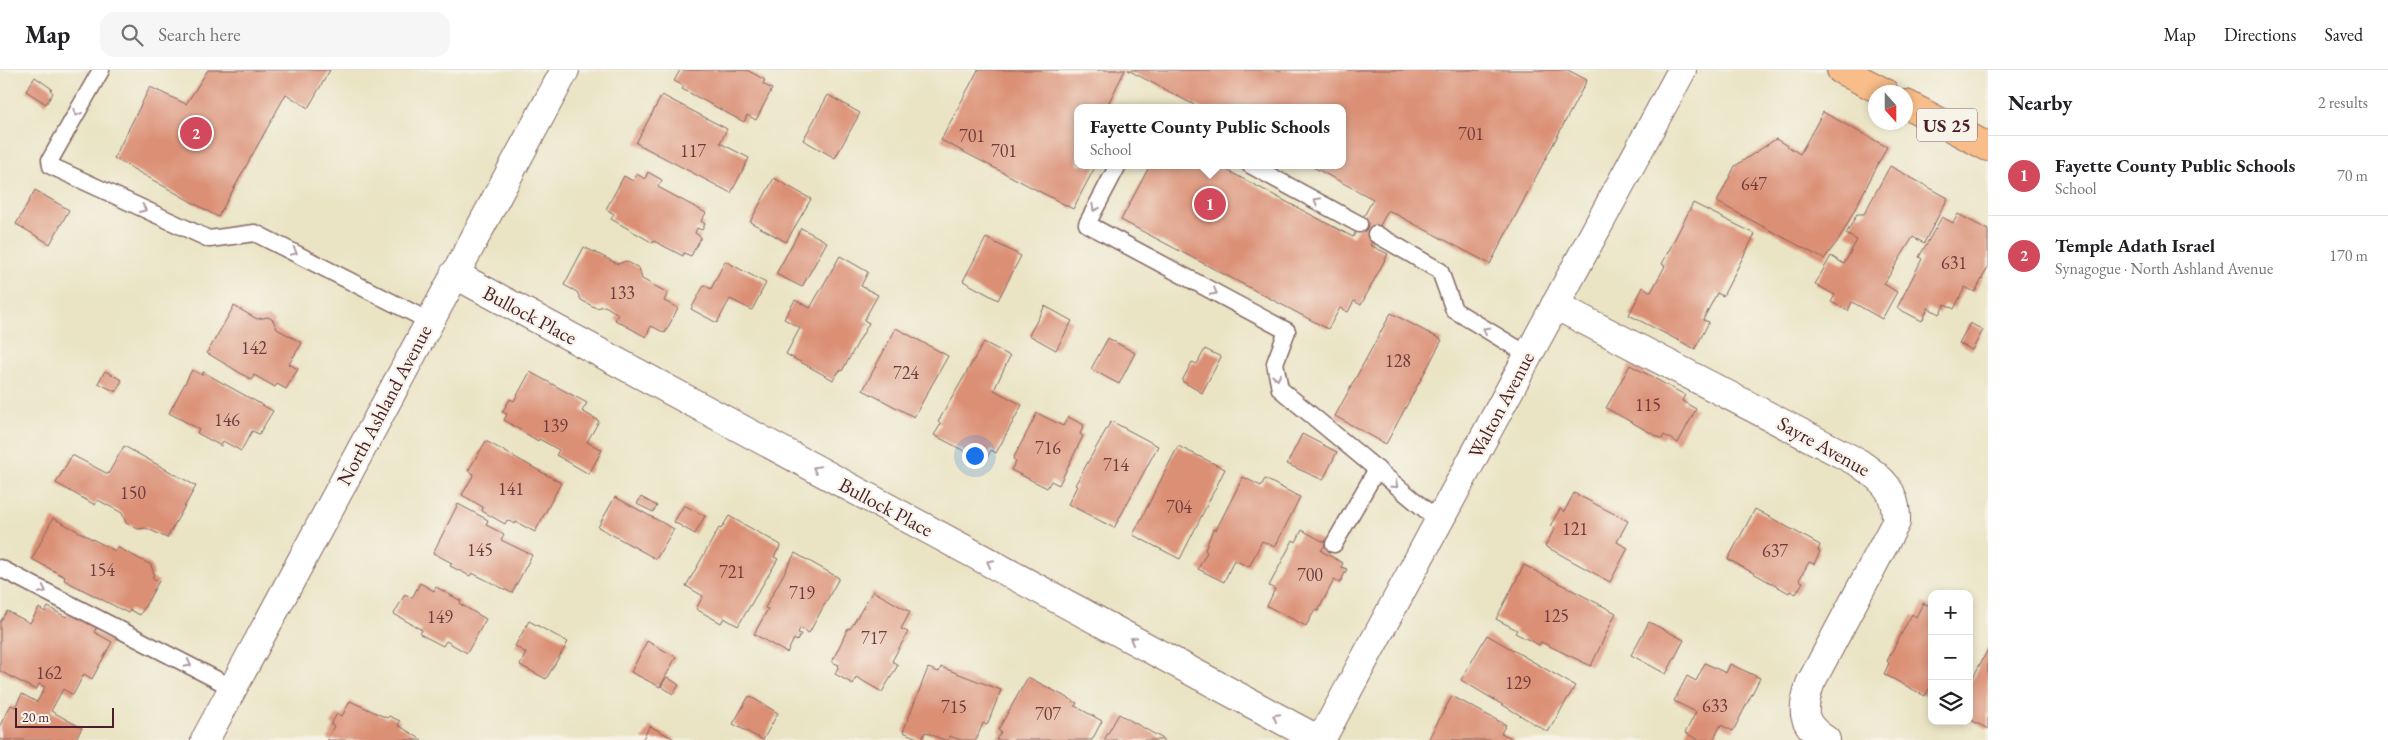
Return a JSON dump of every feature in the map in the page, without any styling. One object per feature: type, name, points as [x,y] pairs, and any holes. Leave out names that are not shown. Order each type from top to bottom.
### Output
[{"type":"main road","points":[[1841,70],[1870,85]]},
{"type":"main road","name":"US 25","points":[[1913,107],[1987,144]]},
{"type":"street","name":"North Ashland Avenue","points":[[209,739],[233,688],[565,70]]},
{"type":"street","name":"Walton Avenue","points":[[1320,740],[1682,70]]},
{"type":"street","name":"Bullock Place","points":[[454,274],[1320,740]]},
{"type":"street","name":"Sayre Avenue","points":[[1555,305],[1859,463],[1878,476],[1891,491],[1896,506],[1896,522],[1810,684],[1804,707],[1806,722],[1814,732],[1826,740]]},
{"type":"lane","points":[[101,70],[50,160],[51,166],[209,239],[255,233],[429,321]]},
{"type":"lane","points":[[1116,169],[1087,224],[1287,330],[1274,363],[1280,388],[1439,521]]},
{"type":"lane","points":[[1257,169],[1360,224]]},
{"type":"lane","points":[[1376,234],[1440,271],[1454,310],[1528,355]]},
{"type":"lane","points":[[1334,544],[1377,469]]},
{"type":"lane","points":[[0,568],[233,688]]},
{"type":"building","points":[[208,70],[330,70],[308,108],[286,94],[218,217],[114,158],[150,87],[186,104]]},
{"type":"building","points":[[680,70],[747,70],[765,80],[763,84],[772,89],[756,120],[747,115],[744,122],[682,89],[684,86],[674,81]]},
{"type":"building","points":[[978,70],[1125,70],[1108,104],[1074,104],[1074,169],[1094,169],[1073,209],[941,140]]},
{"type":"building","points":[[1128,70],[1568,70],[1587,80],[1490,264],[1388,210],[1370,245],[1388,254],[1361,305],[1354,301],[1348,312],[1340,308],[1328,329],[1121,220],[1148,169],[1225,169],[1353,237],[1373,199],[1317,169],[1346,169],[1346,104],[1192,104]]},
{"type":"building","points":[[35,77],[52,89],[50,90],[53,93],[46,104],[26,91]]},
{"type":"building","points":[[662,95],[727,129],[720,143],[749,158],[731,193],[636,143]]},
{"type":"building","points":[[828,95],[860,113],[835,158],[803,140]]},
{"type":"building","points":[[1823,112],[1887,147],[1840,238],[1824,259],[1717,202],[1735,166],[1776,139],[1800,154]]},
{"type":"building","points":[[1890,166],[1948,198],[1924,243],[1913,237],[1884,284],[1897,292],[1882,319],[1852,302],[1848,311],[1831,302],[1835,295],[1815,284],[1831,256],[1844,264],[1857,240],[1846,234],[1857,214],[1864,214]]},
{"type":"building","points":[[648,172],[662,180],[658,187],[706,213],[701,221],[705,224],[702,230],[697,228],[695,233],[701,237],[691,256],[684,253],[683,256],[654,241],[653,243],[611,219],[614,214],[606,209],[624,176],[633,181],[637,174],[645,179]]},
{"type":"building","points":[[774,178],[811,199],[786,242],[750,222]]},
{"type":"building","points":[[35,190],[69,210],[50,244],[16,224]]},
{"type":"building","points":[[1693,203],[1755,234],[1723,296],[1717,293],[1703,320],[1709,322],[1695,349],[1629,315],[1643,287],[1651,292],[1665,266],[1662,264]]},
{"type":"building","points":[[1958,214],[1988,230],[1988,267],[1975,292],[1965,287],[1954,309],[1945,304],[1939,314],[1928,308],[1922,321],[1897,308],[1922,259],[1919,257],[1942,217],[1953,223]]},
{"type":"building","points":[[801,228],[827,242],[802,287],[776,274]]},
{"type":"building","points":[[986,238],[1021,256],[998,300],[963,281]]},
{"type":"building","points":[[584,247],[618,264],[626,261],[639,268],[642,279],[668,293],[664,301],[678,308],[665,333],[651,326],[646,337],[615,320],[618,314],[605,306],[596,308],[581,300],[577,292],[564,285]]},
{"type":"building","points":[[840,256],[868,272],[861,286],[878,295],[864,320],[869,323],[842,371],[840,370],[833,380],[786,354],[800,328],[784,319],[795,300],[810,308]]},
{"type":"building","points":[[725,261],[766,283],[752,310],[730,299],[717,323],[691,309],[704,285],[711,289]]},
{"type":"building","points":[[234,306],[257,319],[268,317],[273,320],[277,329],[302,343],[289,364],[298,369],[286,389],[277,384],[275,387],[254,375],[252,380],[207,353]]},
{"type":"building","points":[[1045,306],[1072,321],[1056,350],[1029,335]]},
{"type":"building","points":[[1391,313],[1442,340],[1386,444],[1335,416]]},
{"type":"building","points":[[1970,323],[1983,330],[1972,350],[1959,343]]},
{"type":"building","points":[[896,328],[948,356],[914,417],[863,390]]},
{"type":"building","points":[[1108,338],[1135,353],[1119,384],[1091,369]]},
{"type":"building","points":[[984,342],[1010,356],[994,390],[1022,405],[996,453],[991,450],[985,462],[934,435],[941,424],[938,422]]},
{"type":"building","points":[[1205,349],[1221,357],[1202,393],[1182,381],[1192,362],[1197,364]]},
{"type":"building","points":[[1630,365],[1685,395],[1682,401],[1696,409],[1678,443],[1664,435],[1662,439],[1606,408]]},
{"type":"building","points":[[192,370],[202,375],[203,372],[273,411],[259,434],[252,431],[241,451],[223,441],[221,446],[197,433],[199,429],[169,413]]},
{"type":"building","points":[[105,371],[122,380],[116,392],[98,383]]},
{"type":"building","points":[[530,372],[587,403],[582,411],[599,421],[587,442],[602,450],[589,474],[556,455],[559,450],[539,439],[538,441],[504,420],[507,414],[502,412],[510,399],[514,401]]},
{"type":"building","points":[[1037,413],[1063,426],[1068,417],[1084,425],[1080,434],[1083,436],[1059,485],[1051,481],[1047,488],[1011,470],[1016,461],[1013,459]]},
{"type":"building","points":[[1111,421],[1158,446],[1114,528],[1068,504],[1077,486],[1075,485]]},
{"type":"building","points":[[1302,434],[1337,452],[1323,480],[1287,464]]},
{"type":"building","points":[[486,441],[561,483],[535,532],[516,522],[515,524],[507,520],[505,524],[482,511],[483,507],[462,495],[474,474],[468,471]]},
{"type":"building","points":[[124,446],[196,486],[167,538],[146,528],[138,529],[126,523],[122,513],[98,500],[95,505],[56,483],[72,455],[108,474]]},
{"type":"building","points":[[1178,446],[1225,469],[1180,559],[1133,535]]},
{"type":"building","points":[[1243,477],[1261,486],[1265,479],[1300,497],[1275,547],[1262,541],[1249,567],[1234,560],[1224,582],[1198,569],[1207,552],[1205,550],[1213,529],[1216,530]]},
{"type":"building","points":[[1574,493],[1628,521],[1617,542],[1628,548],[1610,582],[1545,546],[1555,528],[1550,526],[1560,509],[1564,512]]},
{"type":"building","points":[[615,497],[674,529],[656,559],[598,527]]},
{"type":"building","points":[[641,497],[657,506],[653,512],[637,504]]},
{"type":"building","points":[[458,504],[488,520],[486,525],[504,534],[501,540],[532,555],[512,593],[472,573],[470,576],[450,566],[452,563],[433,553]]},
{"type":"building","points":[[684,505],[705,516],[695,534],[674,522]]},
{"type":"building","points":[[1755,509],[1820,545],[1818,551],[1820,552],[1814,564],[1809,562],[1799,580],[1803,582],[1796,594],[1790,591],[1789,593],[1728,559]]},
{"type":"building","points":[[729,516],[781,545],[774,557],[778,559],[738,626],[724,618],[721,623],[696,609],[703,596],[686,586],[719,528],[721,529]]},
{"type":"building","points":[[53,518],[115,551],[117,547],[151,565],[154,574],[152,578],[159,581],[140,615],[130,610],[128,613],[64,580],[65,577],[32,559]]},
{"type":"building","points":[[1302,530],[1326,543],[1321,551],[1343,563],[1341,567],[1347,569],[1340,583],[1334,580],[1318,611],[1315,610],[1306,626],[1267,606],[1275,589],[1269,586],[1293,540],[1296,542]]},
{"type":"building","points":[[795,553],[839,578],[809,633],[800,628],[798,633],[801,634],[797,641],[794,639],[787,653],[754,634],[768,609],[765,608]]},
{"type":"building","points":[[1524,565],[1616,613],[1591,666],[1541,642],[1539,645],[1515,633],[1517,630],[1496,619]]},
{"type":"building","points":[[420,583],[434,591],[436,587],[461,601],[460,604],[486,619],[467,653],[446,641],[443,646],[420,634],[422,630],[394,614],[405,594],[412,598]]},
{"type":"building","points":[[873,591],[910,612],[901,629],[908,632],[892,661],[898,665],[882,692],[856,677],[853,684],[835,674],[839,665],[832,662],[848,628],[850,629]]},
{"type":"building","points":[[1923,603],[1928,605],[1928,691],[1925,696],[1884,674],[1889,663],[1887,661],[1912,614],[1916,617]]},
{"type":"building","points":[[48,607],[66,617],[69,612],[97,627],[94,632],[112,642],[92,679],[84,674],[73,695],[63,689],[51,711],[82,728],[75,740],[0,740],[0,725],[11,705],[15,707],[22,694],[37,702],[45,687],[39,684],[36,690],[0,671],[0,622],[7,611],[30,623],[39,608],[45,612]]},
{"type":"building","points":[[529,621],[568,642],[546,679],[520,665],[526,653],[515,646]]},
{"type":"building","points":[[1649,622],[1684,640],[1666,674],[1631,655]]},
{"type":"building","points":[[1487,635],[1575,686],[1548,732],[1461,680]]},
{"type":"building","points":[[647,641],[676,657],[660,687],[631,672]]},
{"type":"building","points":[[1988,649],[1988,729],[1973,721],[1973,677]]},
{"type":"building","points":[[1705,663],[1726,673],[1730,664],[1760,678],[1733,731],[1721,725],[1713,740],[1699,740],[1685,733],[1696,712],[1674,701],[1687,676],[1696,681]]},
{"type":"building","points":[[941,667],[1001,690],[987,725],[983,723],[976,740],[961,740],[949,736],[948,740],[944,740],[925,732],[922,740],[903,732],[928,668],[939,672]]},
{"type":"building","points":[[667,677],[679,685],[673,694],[661,686]]},
{"type":"building","points":[[1028,677],[1077,703],[1075,706],[1102,721],[1092,740],[996,740],[1001,732],[998,730]]},
{"type":"building","points":[[749,696],[778,713],[763,740],[733,724]]},
{"type":"building","points":[[1452,696],[1506,725],[1501,733],[1515,740],[1428,740]]},
{"type":"building","points":[[350,701],[387,718],[389,716],[400,721],[398,725],[422,740],[327,740],[334,726],[331,724],[337,714],[342,716]]},
{"type":"building","points":[[1119,714],[1165,740],[1104,740]]},
{"type":"building","points":[[650,726],[676,740],[642,740]]},
{"type":"place","name":"Temple Adath Israel","points":[[196,133]]},
{"type":"place","name":"Fayette County Public Schools","points":[[1210,204]]}]
